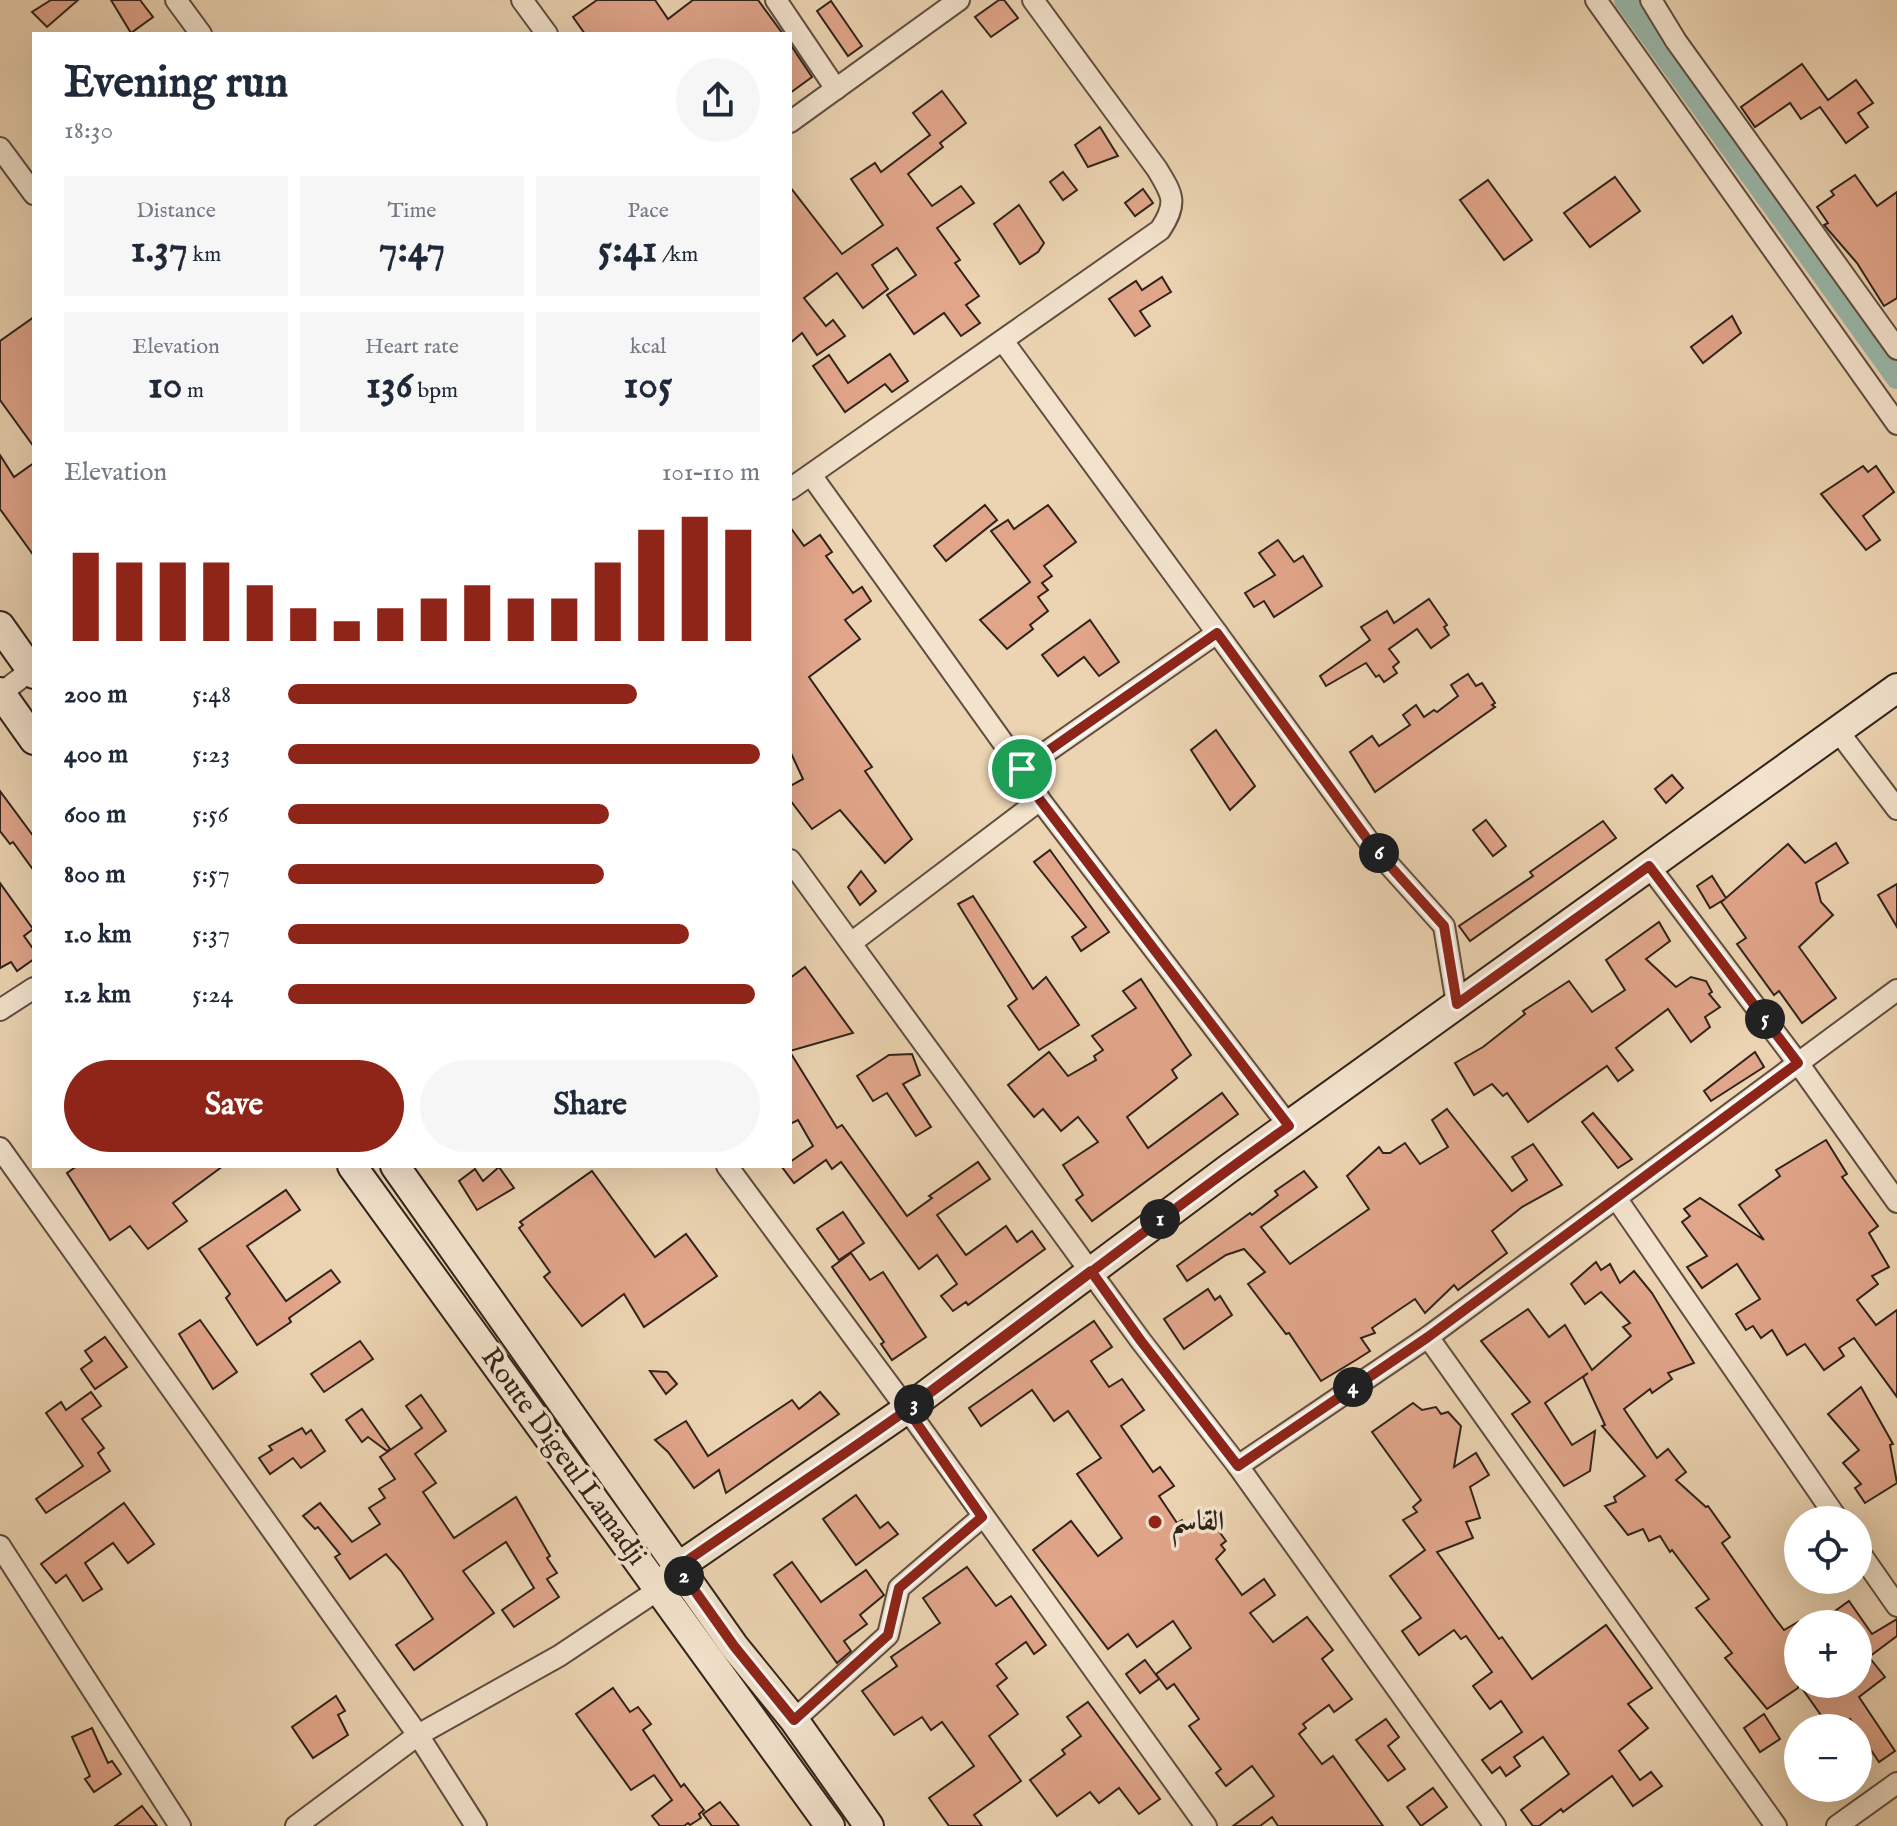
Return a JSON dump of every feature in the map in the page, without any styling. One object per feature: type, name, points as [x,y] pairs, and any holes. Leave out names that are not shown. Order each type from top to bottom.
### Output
[{"type":"main road","points":[[0,626],[32,670]]},
{"type":"main road","points":[[658,1590],[678,1567],[907,1409],[1289,1126],[1897,688]]},
{"type":"main road","points":[[0,692],[32,737]]},
{"type":"main road","name":"Route Digeul Lamadji","points":[[353,1168],[830,1826]]},
{"type":"main road","name":"Route Digeul Lamadji","points":[[396,1168],[734,1646],[794,1720],[869,1826]]},
{"type":"street","points":[[176,0],[200,32]]},
{"type":"street","points":[[522,0],[546,32]]},
{"type":"street","points":[[776,0],[836,89]]},
{"type":"street","points":[[792,121],[959,0]]},
{"type":"street","points":[[792,488],[1160,230],[1171,213],[1172,194],[1157,169],[1033,0]]},
{"type":"street","points":[[1596,0],[1897,424]]},
{"type":"street","points":[[1652,0],[1676,41],[1897,349]]},
{"type":"street","points":[[0,148],[32,191]]},
{"type":"street","points":[[1003,341],[1373,847],[1444,926],[1457,1004]]},
{"type":"street","points":[[811,475],[1022,769],[1040,800],[1289,1126]]},
{"type":"street","points":[[1022,769],[1217,633]]},
{"type":"street","points":[[0,692],[32,672]]},
{"type":"street","points":[[1838,731],[1897,809]]},
{"type":"street","points":[[851,943],[1040,800]]},
{"type":"street","points":[[792,863],[1141,1341],[1238,1466],[1495,1826]]},
{"type":"street","points":[[1649,866],[1798,1063],[1897,1202]]},
{"type":"street","points":[[0,1010],[32,989]]},
{"type":"street","points":[[1238,1466],[1428,1337],[1897,990]]},
{"type":"street","points":[[0,1148],[418,1735],[476,1826]]},
{"type":"street","points":[[728,1168],[907,1409],[1206,1826]]},
{"type":"street","points":[[1616,1198],[1828,1506]]},
{"type":"street","points":[[1428,1337],[1776,1826]]},
{"type":"street","points":[[794,1720],[888,1635],[899,1588],[982,1517]]},
{"type":"street","points":[[0,1546],[180,1826]]},
{"type":"street","points":[[1872,1570],[1897,1606]]},
{"type":"street","points":[[296,1826],[418,1735],[559,1656],[658,1590]]},
{"type":"street","points":[[1837,1826],[1897,1783]]},
{"type":"building","points":[[51,0],[78,0],[47,27],[32,12]]},
{"type":"building","points":[[111,0],[140,0],[153,17],[130,32]]},
{"type":"building","points":[[597,0],[655,0],[668,19],[693,0],[758,0],[782,32],[584,32],[573,17]]},
{"type":"building","points":[[999,0],[1004,0],[1018,18],[991,37],[975,17]]},
{"type":"building","points":[[831,1],[862,46],[848,56],[817,11]]},
{"type":"building","points":[[792,47],[812,77],[792,92]]},
{"type":"building","points":[[1802,64],[1828,100],[1856,80],[1873,103],[1858,113],[1868,127],[1846,143],[1820,107],[1801,119],[1790,103],[1755,127],[1741,107]]},
{"type":"building","points":[[942,91],[966,123],[940,143],[943,147],[908,174],[932,206],[961,186],[974,203],[937,228],[960,260],[955,263],[979,296],[966,305],[980,323],[961,336],[944,313],[914,334],[887,295],[916,275],[897,248],[872,265],[888,289],[863,308],[837,273],[804,298],[826,326],[833,320],[845,336],[817,355],[802,333],[792,341],[792,190],[842,254],[883,225],[851,179],[875,163],[881,172],[930,135],[913,113]]},
{"type":"building","points":[[1100,127],[1118,156],[1088,167],[1075,145]]},
{"type":"building","points":[[1063,172],[1077,190],[1063,200],[1050,182]]},
{"type":"building","points":[[1855,175],[1877,206],[1897,192],[1897,298],[1884,306],[1857,263],[1824,225],[1828,223],[1817,207],[1834,195],[1831,191]]},
{"type":"building","points":[[1615,177],[1640,211],[1590,247],[1564,213]]},
{"type":"building","points":[[1488,180],[1532,240],[1504,260],[1460,200]]},
{"type":"building","points":[[1143,189],[1153,203],[1135,216],[1125,203]]},
{"type":"building","points":[[1019,205],[1044,243],[1038,252],[1020,264],[994,224]]},
{"type":"building","points":[[1162,277],[1171,292],[1140,311],[1150,326],[1135,336],[1109,299],[1136,281],[1142,290]]},
{"type":"building","points":[[1732,316],[1741,333],[1703,363],[1691,347]]},
{"type":"building","points":[[32,318],[32,444],[0,400],[0,341]]},
{"type":"building","points":[[890,354],[908,381],[892,392],[885,384],[845,412],[813,366],[829,355],[848,383]]},
{"type":"building","points":[[0,455],[14,477],[32,464],[32,553],[0,509]]},
{"type":"building","points":[[1863,466],[1868,472],[1876,466],[1894,492],[1863,516],[1880,540],[1866,550],[1821,494]]},
{"type":"building","points":[[985,505],[997,520],[946,561],[934,546]]},
{"type":"building","points":[[1048,505],[1076,542],[1044,566],[1052,576],[1042,583],[1048,590],[1038,597],[1048,611],[1030,625],[1033,629],[1007,649],[980,620],[1030,582],[991,531],[1008,520],[1014,529]]},
{"type":"building","points":[[792,530],[804,546],[820,535],[832,552],[826,556],[853,593],[862,587],[871,601],[845,620],[860,639],[809,677],[872,767],[865,771],[912,839],[885,863],[840,810],[812,829],[792,803],[792,785],[803,779],[792,755]]},
{"type":"building","points":[[1278,540],[1294,562],[1303,556],[1322,586],[1274,617],[1264,601],[1254,607],[1245,593],[1275,575],[1259,553]]},
{"type":"building","points":[[1429,599],[1447,625],[1444,627],[1449,635],[1431,648],[1417,629],[1389,649],[1399,662],[1393,667],[1397,673],[1384,682],[1366,663],[1326,686],[1320,676],[1370,640],[1361,627],[1387,611],[1394,623]]},
{"type":"building","points":[[1090,620],[1119,662],[1099,676],[1084,657],[1058,676],[1042,655]]},
{"type":"building","points":[[1468,674],[1476,686],[1482,683],[1495,707],[1375,792],[1350,752],[1372,736],[1379,746],[1410,725],[1403,715],[1416,705],[1424,717],[1434,710],[1437,712],[1458,696],[1451,685]]},
{"type":"building","points":[[1216,730],[1255,786],[1230,810],[1191,750]]},
{"type":"building","points":[[1672,775],[1683,788],[1666,803],[1655,789]]},
{"type":"building","points":[[0,791],[32,834],[32,868],[13,842],[10,844],[0,831]]},
{"type":"building","points":[[1486,820],[1506,846],[1493,856],[1473,830]]},
{"type":"building","points":[[1603,821],[1616,838],[1470,941],[1459,926],[1533,876],[1530,872]]},
{"type":"building","points":[[1836,843],[1848,863],[1816,883],[1821,902],[1833,915],[1799,947],[1836,998],[1802,1023],[1779,991],[1774,995],[1737,944],[1746,938],[1721,902],[1725,899],[1710,908],[1697,886],[1712,876],[1726,898],[1788,844],[1805,863]]},
{"type":"building","points":[[1050,850],[1109,932],[1081,951],[1072,937],[1086,927],[1034,862]]},
{"type":"building","points":[[861,871],[876,891],[860,905],[848,887]]},
{"type":"building","points":[[0,883],[32,928],[24,936],[32,947],[32,960],[17,971],[11,962],[0,968]]},
{"type":"building","points":[[1897,884],[1897,927],[1878,895]]},
{"type":"building","points":[[973,896],[1033,989],[1046,977],[1079,1025],[1039,1050],[1008,1006],[1017,999],[958,904]]},
{"type":"building","points":[[1659,922],[1670,941],[1646,959],[1676,987],[1691,977],[1706,981],[1712,992],[1709,994],[1720,1007],[1705,1017],[1710,1027],[1691,1042],[1668,1009],[1616,1048],[1633,1070],[1618,1081],[1607,1066],[1528,1122],[1507,1093],[1503,1096],[1492,1084],[1474,1095],[1455,1063],[1483,1047],[1525,1014],[1523,1011],[1569,981],[1592,1012],[1625,990],[1606,960]]},
{"type":"building","points":[[805,967],[853,1033],[792,1050],[792,977]]},
{"type":"building","points":[[1141,979],[1191,1055],[1172,1070],[1177,1078],[1127,1117],[1148,1148],[1222,1093],[1238,1114],[1092,1221],[1076,1200],[1083,1195],[1063,1165],[1098,1142],[1078,1117],[1061,1131],[1043,1109],[1034,1117],[1008,1085],[1049,1052],[1068,1076],[1096,1060],[1094,1056],[1103,1050],[1092,1036],[1136,1008],[1123,991]]},
{"type":"building","points":[[1755,1052],[1764,1067],[1711,1101],[1704,1091]]},
{"type":"building","points":[[912,1054],[920,1075],[903,1084],[931,1127],[916,1136],[887,1093],[873,1101],[857,1076],[889,1055]]},
{"type":"building","points":[[792,1055],[837,1128],[842,1125],[907,1216],[932,1198],[929,1196],[978,1162],[990,1179],[937,1215],[966,1255],[1006,1226],[1017,1242],[1032,1231],[1045,1249],[968,1305],[966,1302],[953,1311],[941,1296],[957,1284],[937,1255],[919,1269],[841,1162],[832,1169],[826,1160],[794,1183],[783,1168],[792,1168],[792,1161],[813,1146],[798,1120],[792,1123]]},
{"type":"building","points":[[1447,1109],[1512,1191],[1527,1180],[1512,1157],[1533,1144],[1562,1185],[1522,1207],[1492,1231],[1507,1253],[1458,1290],[1454,1285],[1425,1313],[1415,1299],[1372,1328],[1375,1333],[1361,1338],[1370,1351],[1321,1381],[1289,1333],[1286,1334],[1248,1284],[1265,1272],[1244,1249],[1226,1255],[1187,1281],[1177,1266],[1250,1213],[1252,1215],[1278,1195],[1275,1191],[1304,1171],[1317,1187],[1261,1227],[1290,1264],[1369,1209],[1347,1176],[1379,1147],[1383,1153],[1390,1153],[1405,1143],[1420,1164],[1448,1147],[1432,1120]]},
{"type":"building","points":[[1593,1113],[1632,1159],[1618,1168],[1582,1122]]},
{"type":"building","points":[[1826,1140],[1847,1174],[1842,1177],[1878,1226],[1869,1233],[1889,1267],[1872,1276],[1878,1284],[1857,1300],[1876,1325],[1897,1310],[1897,1397],[1854,1338],[1839,1348],[1844,1356],[1824,1370],[1805,1344],[1787,1355],[1772,1330],[1761,1338],[1753,1326],[1746,1330],[1736,1314],[1760,1299],[1737,1264],[1702,1288],[1687,1267],[1707,1256],[1682,1222],[1690,1216],[1684,1209],[1700,1198],[1764,1240],[1739,1205],[1780,1176],[1776,1170]]},
{"type":"building","points":[[74,1168],[220,1168],[173,1203],[187,1221],[148,1249],[130,1226],[110,1240],[67,1173]]},
{"type":"building","points":[[500,1168],[514,1188],[477,1210],[459,1181],[475,1169],[483,1181]]},
{"type":"building","points":[[592,1171],[655,1257],[686,1234],[717,1276],[644,1327],[624,1294],[582,1326],[544,1277],[550,1272],[519,1228],[523,1225],[520,1222]]},
{"type":"building","points":[[286,1190],[300,1210],[247,1246],[286,1301],[331,1270],[340,1282],[257,1345],[226,1298],[230,1294],[199,1249]]},
{"type":"building","points":[[843,1212],[864,1243],[839,1260],[817,1229]]},
{"type":"building","points":[[851,1253],[870,1280],[883,1272],[926,1337],[892,1360],[881,1344],[884,1342],[832,1267]]},
{"type":"building","points":[[1596,1262],[1601,1270],[1610,1264],[1620,1283],[1634,1271],[1652,1293],[1694,1363],[1668,1373],[1672,1379],[1652,1393],[1650,1389],[1624,1409],[1657,1458],[1668,1449],[1686,1472],[1676,1480],[1708,1506],[1730,1537],[1722,1543],[1784,1630],[1784,1697],[1767,1709],[1725,1658],[1732,1653],[1696,1608],[1709,1599],[1672,1550],[1670,1552],[1660,1536],[1649,1541],[1643,1529],[1628,1535],[1605,1506],[1616,1502],[1614,1497],[1645,1476],[1602,1426],[1605,1425],[1583,1377],[1588,1373],[1545,1403],[1572,1445],[1595,1431],[1590,1471],[1564,1486],[1512,1414],[1530,1402],[1481,1341],[1528,1309],[1549,1337],[1565,1325],[1592,1370],[1631,1336],[1623,1327],[1630,1323],[1601,1292],[1585,1304],[1571,1284]]},
{"type":"building","points":[[1208,1289],[1215,1300],[1220,1296],[1232,1315],[1184,1349],[1164,1319]]},
{"type":"building","points":[[200,1320],[237,1372],[213,1389],[179,1334]]},
{"type":"building","points":[[1094,1321],[1112,1347],[1091,1361],[1109,1387],[1122,1379],[1144,1410],[1121,1426],[1153,1472],[1160,1467],[1174,1486],[1159,1496],[1177,1523],[1182,1520],[1187,1527],[1208,1516],[1226,1541],[1221,1545],[1225,1550],[1216,1559],[1242,1595],[1264,1579],[1275,1595],[1250,1613],[1273,1642],[1307,1617],[1333,1650],[1322,1659],[1352,1699],[1334,1712],[1329,1705],[1303,1724],[1306,1728],[1299,1734],[1322,1764],[1333,1756],[1383,1826],[1278,1826],[1272,1817],[1260,1826],[1233,1826],[1274,1796],[1252,1766],[1226,1786],[1216,1773],[1221,1769],[1189,1726],[1199,1719],[1174,1684],[1167,1689],[1156,1674],[1191,1648],[1173,1621],[1137,1647],[1128,1634],[1108,1649],[1033,1550],[1071,1521],[1098,1556],[1122,1538],[1077,1474],[1101,1458],[1068,1411],[1054,1421],[1032,1390],[981,1426],[969,1408]]},
{"type":"building","points":[[105,1337],[127,1367],[95,1389],[81,1369],[92,1361],[85,1351]]},
{"type":"building","points":[[360,1341],[373,1359],[324,1392],[311,1374]]},
{"type":"building","points":[[650,1371],[667,1372],[677,1384],[666,1394]]},
{"type":"building","points":[[1861,1387],[1893,1444],[1890,1445],[1897,1483],[1865,1503],[1855,1488],[1861,1484],[1843,1463],[1859,1450],[1828,1414]]},
{"type":"building","points":[[91,1392],[101,1406],[82,1419],[104,1448],[98,1453],[110,1471],[46,1513],[36,1499],[83,1466],[46,1413],[61,1402],[66,1410]]},
{"type":"building","points":[[820,1392],[839,1414],[726,1493],[719,1470],[694,1488],[668,1452],[655,1440],[686,1421],[708,1456],[792,1400],[799,1409]]},
{"type":"building","points":[[421,1395],[446,1431],[415,1454],[436,1483],[423,1492],[454,1538],[516,1497],[550,1556],[547,1558],[557,1573],[547,1579],[559,1597],[514,1627],[502,1610],[534,1588],[506,1542],[463,1571],[494,1613],[414,1670],[396,1645],[433,1619],[401,1571],[386,1554],[350,1579],[335,1557],[340,1554],[318,1527],[315,1529],[303,1516],[320,1503],[352,1542],[380,1524],[369,1508],[385,1498],[379,1489],[395,1479],[380,1457],[422,1428],[406,1406]]},
{"type":"building","points":[[1413,1403],[1422,1410],[1436,1407],[1441,1414],[1448,1412],[1461,1426],[1454,1467],[1476,1453],[1489,1475],[1470,1487],[1480,1518],[1466,1522],[1473,1538],[1437,1552],[1499,1639],[1502,1637],[1532,1679],[1606,1625],[1652,1688],[1628,1704],[1648,1728],[1619,1751],[1640,1780],[1651,1772],[1662,1786],[1633,1806],[1612,1776],[1563,1812],[1561,1809],[1539,1826],[1533,1826],[1521,1810],[1569,1774],[1543,1737],[1514,1757],[1520,1766],[1506,1776],[1500,1767],[1492,1773],[1482,1760],[1522,1732],[1501,1701],[1490,1709],[1473,1686],[1492,1672],[1466,1636],[1461,1639],[1454,1630],[1419,1655],[1402,1631],[1421,1618],[1390,1576],[1425,1550],[1403,1520],[1417,1512],[1413,1507],[1421,1500],[1372,1432]]},
{"type":"building","points":[[362,1409],[390,1449],[387,1451],[368,1437],[362,1442],[346,1420]]},
{"type":"building","points":[[302,1428],[306,1434],[311,1430],[325,1451],[301,1468],[293,1458],[270,1474],[259,1458],[272,1450],[269,1446]]},
{"type":"building","points":[[856,1495],[880,1528],[888,1522],[898,1534],[856,1565],[823,1519]]},
{"type":"building","points":[[124,1503],[154,1544],[128,1563],[113,1543],[85,1563],[102,1589],[83,1601],[66,1575],[56,1583],[41,1564]]},
{"type":"building","points":[[792,1562],[821,1602],[866,1570],[884,1595],[860,1615],[867,1624],[844,1641],[851,1651],[837,1663],[774,1575]]},
{"type":"building","points":[[967,1567],[996,1606],[1011,1596],[1046,1645],[1034,1654],[1026,1642],[996,1664],[1007,1678],[997,1686],[1018,1714],[989,1736],[1021,1781],[974,1815],[982,1826],[949,1826],[929,1798],[974,1766],[942,1722],[931,1730],[922,1717],[894,1735],[862,1691],[897,1666],[891,1657],[940,1623],[923,1598]]},
{"type":"building","points":[[1849,1601],[1855,1610],[1836,1610]]},
{"type":"building","points":[[1897,1619],[1897,1636],[1872,1655],[1872,1634]]},
{"type":"building","points":[[1145,1660],[1159,1679],[1140,1693],[1126,1674]]},
{"type":"building","points":[[1872,1661],[1885,1677],[1872,1687]]},
{"type":"building","points":[[613,1688],[630,1712],[638,1707],[651,1724],[643,1730],[681,1787],[684,1784],[704,1810],[699,1814],[701,1818],[690,1825],[660,1826],[652,1816],[672,1800],[654,1775],[631,1790],[576,1714]]},
{"type":"building","points":[[336,1696],[345,1711],[338,1715],[348,1735],[313,1758],[292,1727]]},
{"type":"building","points":[[1809,1698],[1860,1698],[1870,1714],[1820,1714]]},
{"type":"building","points":[[1088,1702],[1160,1799],[1139,1814],[1119,1788],[1099,1803],[1090,1792],[1057,1816],[1030,1780],[1065,1754],[1062,1750],[1081,1736],[1067,1717]]},
{"type":"building","points":[[1764,1714],[1780,1739],[1760,1752],[1744,1728]]},
{"type":"building","points":[[1872,1716],[1895,1751],[1879,1762],[1872,1752]]},
{"type":"building","points":[[1386,1719],[1399,1737],[1388,1746],[1405,1769],[1388,1781],[1356,1740]]},
{"type":"building","points":[[92,1728],[108,1763],[112,1761],[121,1774],[94,1792],[85,1779],[90,1776],[72,1737]]},
{"type":"building","points":[[1433,1788],[1447,1807],[1421,1826],[1407,1807]]},
{"type":"building","points":[[720,1802],[739,1826],[712,1826],[703,1814]]},
{"type":"building","points":[[142,1806],[157,1826],[115,1826]]},
{"type":"waterway","points":[[1625,0],[1897,378]]},
{"type":"place","name":"القاسم","points":[[1155,1522]]},
{"type":"route","points":[[1022,769],[1040,800],[1289,1126],[1228,1169],[1091,1271],[907,1409],[678,1567],[734,1646],[794,1720],[888,1635],[899,1588],[982,1517],[907,1409],[999,1340],[1091,1271],[1238,1466],[1428,1337],[1798,1063],[1649,866],[1457,1004],[1444,926],[1373,847],[1217,633],[1022,769]]}]
